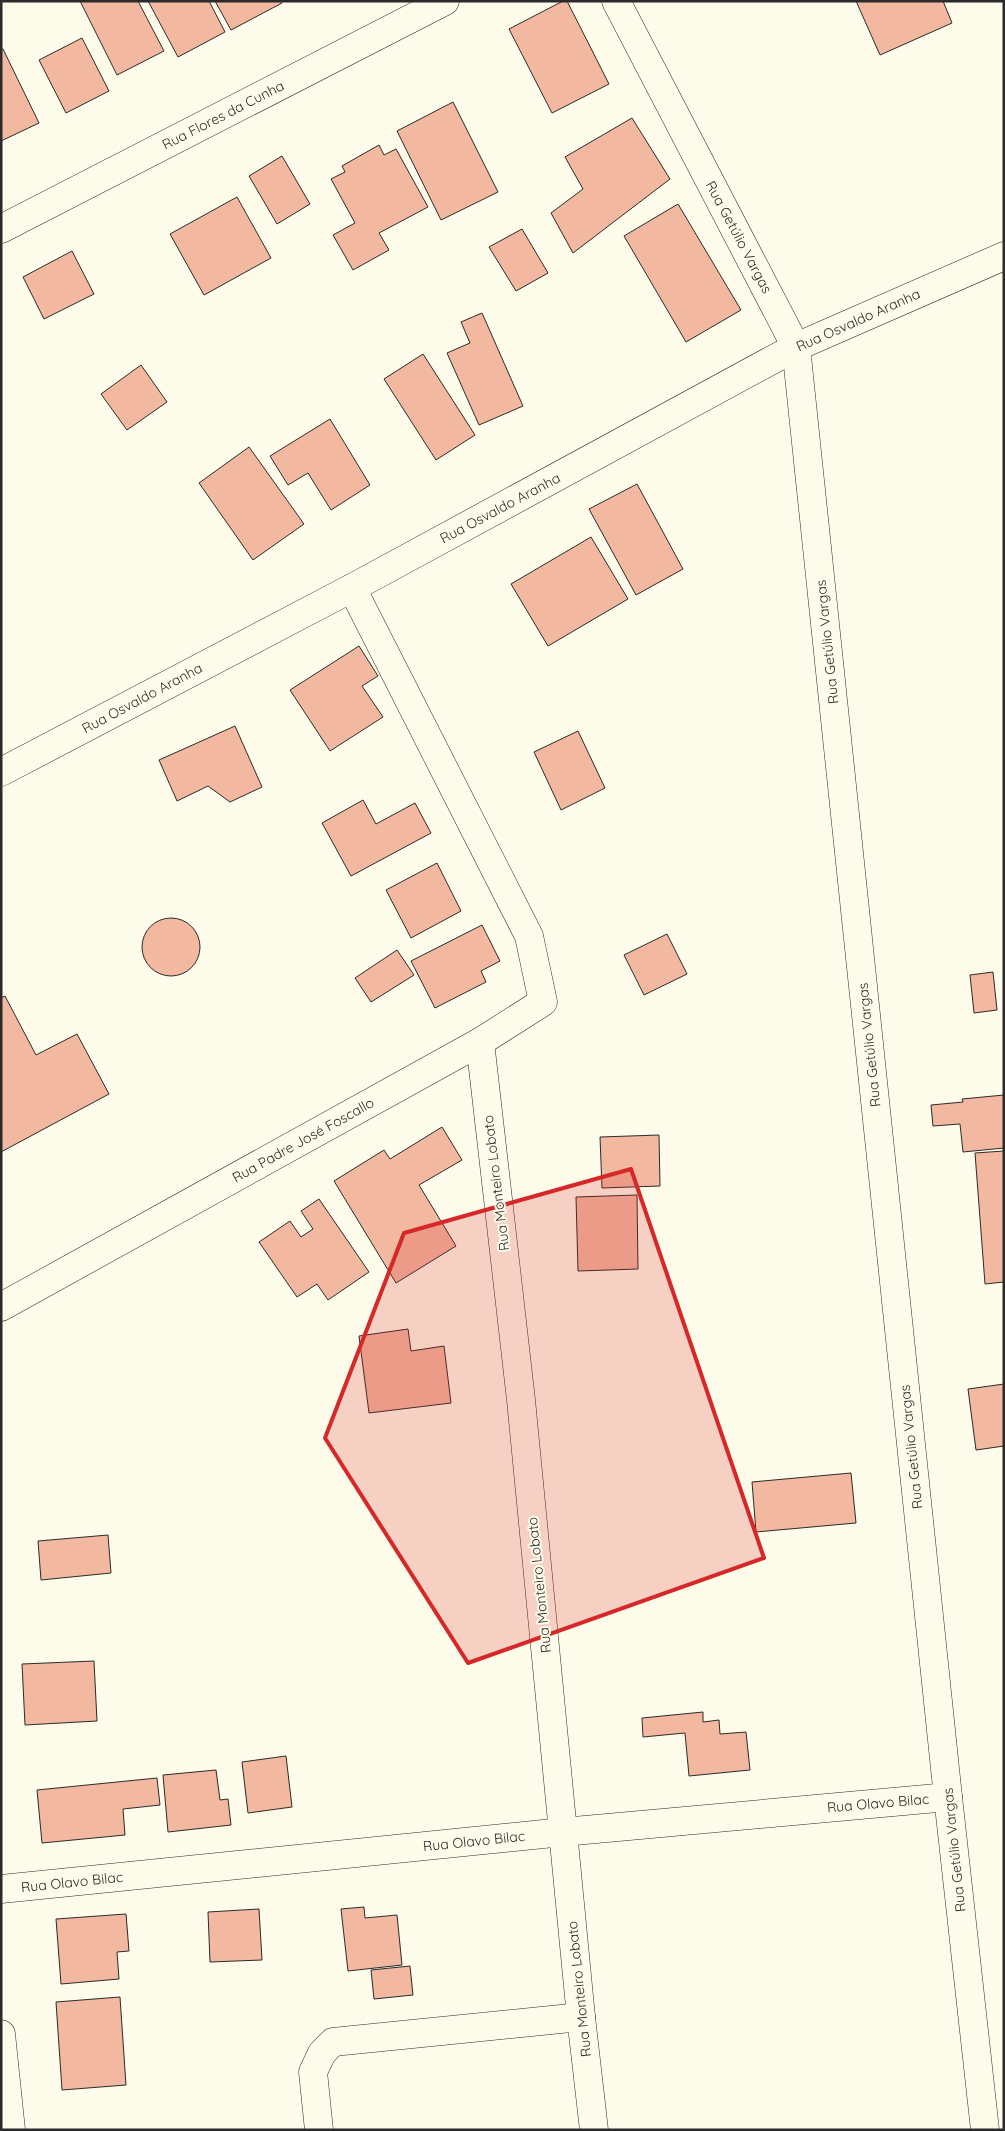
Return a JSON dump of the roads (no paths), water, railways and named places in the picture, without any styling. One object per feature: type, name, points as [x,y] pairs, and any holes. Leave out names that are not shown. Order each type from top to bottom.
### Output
[{"type":"street","name":"Rua Flores da Cunha","points":[[1,229],[445,1]]},
{"type":"street","name":"Rua Getúlio Vargas","points":[[616,1],[796,347],[948,1797],[985,2130]]},
{"type":"street","name":"Rua Osvaldo Aranha","points":[[1,772],[352,588],[796,347],[1004,256]]},
{"type":"street","name":"Rua Padre José Foscallo","points":[[1,1306],[480,1042],[543,1002],[529,936],[352,588]]},
{"type":"street","name":"Rua Monteiro Lobato","points":[[480,1042],[522,1400],[581,2017],[594,2130]]},
{"type":"street","name":"Rua Olavo Bilac","points":[[1,1889],[563,1832],[948,1797]]},
{"type":"street","points":[[319,2130],[313,2072],[322,2053],[333,2042],[581,2017]]},
{"type":"street","points":[[1,2034],[11,2130]]}]
